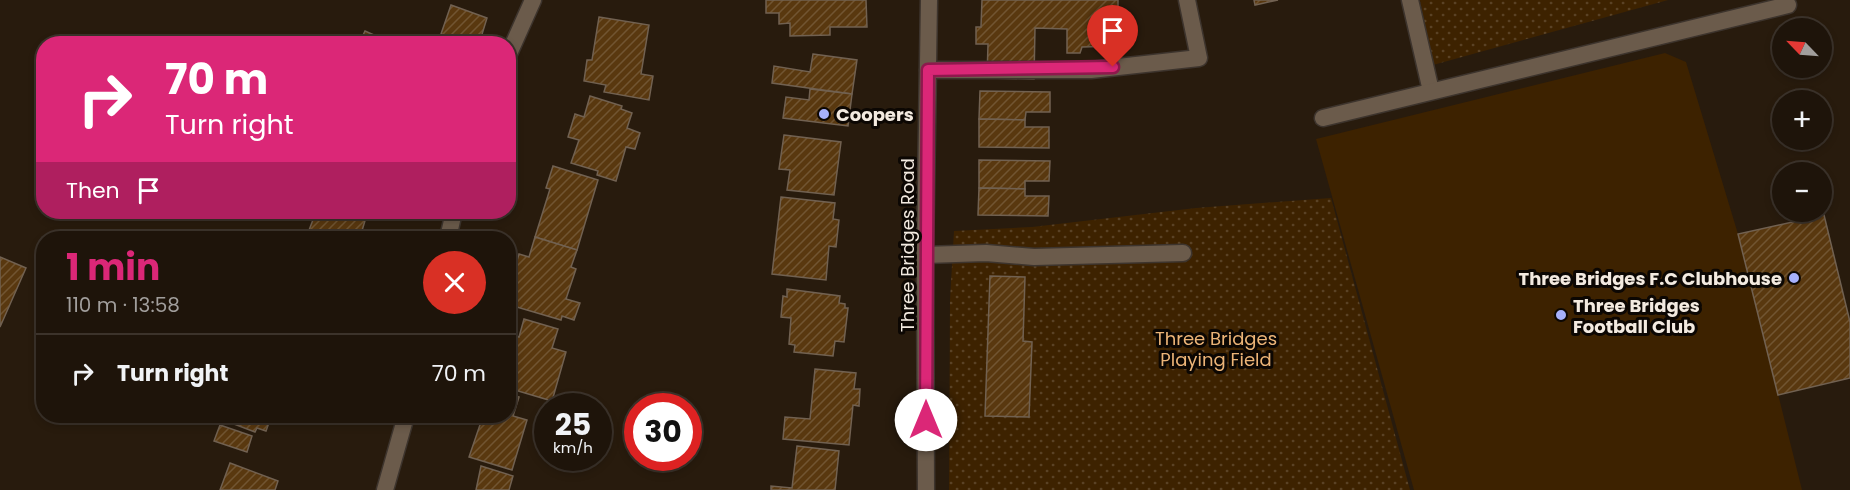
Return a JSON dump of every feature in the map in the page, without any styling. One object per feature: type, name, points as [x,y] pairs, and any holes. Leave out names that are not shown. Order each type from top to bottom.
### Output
[{"type":"street","points":[[516,38],[533,0]]},
{"type":"street","name":"Three Bridges Road","points":[[926,490],[925,255],[929,0]]},
{"type":"street","points":[[928,70],[1091,70],[1199,58],[1187,0]]},
{"type":"street","points":[[1410,0],[1431,91]]},
{"type":"street","points":[[1323,118],[1788,5]]},
{"type":"street","points":[[925,255],[986,253],[1034,257],[1183,253]]},
{"type":"street","points":[[385,490],[404,423]]},
{"type":"green space","points":[[1420,0],[1668,0],[1433,65]]},
{"type":"green space","name":"Three Bridges Football Club","points":[[1665,53],[1686,62],[1738,234],[1802,490],[1414,490],[1316,139]]},
{"type":"green space","name":"Three Bridges Playing Field","points":[[1331,198],[1410,490],[949,490],[950,300],[954,231],[1032,227],[1196,208]]},
{"type":"building","points":[[766,0],[866,0],[867,27],[830,27],[830,35],[790,36],[790,23],[779,24],[779,13],[766,13]]},
{"type":"building","points":[[982,0],[1118,0],[1118,46],[1082,47],[1080,53],[1067,53],[1067,29],[1035,28],[1034,79],[987,78],[988,44],[976,44],[976,27],[981,27]]},
{"type":"building","points":[[1254,0],[1278,0],[1255,5]]},
{"type":"building","points":[[451,5],[487,18],[481,36],[441,34]]},
{"type":"building","points":[[599,17],[649,25],[641,74],[653,76],[649,100],[604,92],[606,85],[584,81],[587,60],[592,60]]},
{"type":"building","points":[[365,31],[376,36],[363,36]]},
{"type":"building","points":[[813,54],[857,60],[852,94],[772,83],[774,66],[810,72]]},
{"type":"building","points":[[810,89],[852,94],[848,126],[783,118],[786,97],[809,100]]},
{"type":"building","points":[[980,91],[1050,92],[1050,112],[1026,112],[1025,120],[979,119]]},
{"type":"building","points":[[590,96],[622,106],[621,109],[632,113],[627,128],[640,133],[635,149],[626,147],[616,181],[597,175],[598,171],[571,163],[579,140],[568,137],[575,114],[584,117]]},
{"type":"building","points":[[979,119],[1025,120],[1025,127],[1049,127],[1049,148],[979,147]]},
{"type":"building","points":[[784,135],[841,142],[834,195],[787,190],[790,170],[779,169]]},
{"type":"building","points":[[979,160],[1050,161],[1049,181],[1025,181],[1025,189],[979,188]]},
{"type":"building","points":[[553,166],[598,180],[577,250],[535,237],[550,189],[546,188]]},
{"type":"building","points":[[979,188],[1025,189],[1025,196],[1049,196],[1048,216],[978,215]]},
{"type":"building","points":[[781,197],[835,203],[833,219],[839,220],[836,247],[829,246],[826,280],[772,274]]},
{"type":"building","points":[[313,219],[366,219],[362,231],[309,231]]},
{"type":"building","name":"Three Bridges F.C Clubhouse","points":[[1792,222],[1826,222],[1850,322],[1850,378],[1778,395],[1738,234]]},
{"type":"building","points":[[535,237],[577,250],[571,267],[576,269],[566,299],[580,303],[574,320],[562,316],[561,320],[516,307],[516,264],[519,254],[529,257]]},
{"type":"building","points":[[0,257],[26,268],[0,327]]},
{"type":"building","points":[[990,276],[1025,277],[1023,341],[1032,342],[1029,417],[985,416]]},
{"type":"building","points":[[787,289],[840,296],[839,303],[845,304],[845,308],[848,308],[844,342],[835,341],[833,356],[794,352],[795,345],[789,344],[791,318],[781,317],[783,296],[787,297]]},
{"type":"building","points":[[524,319],[558,329],[552,348],[566,352],[554,393],[534,393],[534,396],[516,390],[516,336],[519,337]]},
{"type":"building","points":[[815,369],[856,373],[854,389],[860,389],[859,406],[853,405],[849,445],[783,439],[785,417],[810,419]]},
{"type":"building","points":[[516,417],[527,420],[512,470],[469,457],[481,423],[516,423]]},
{"type":"building","points":[[231,423],[269,423],[266,431],[257,428],[255,432]]},
{"type":"building","points":[[220,425],[252,436],[247,452],[214,441]]},
{"type":"building","points":[[797,446],[839,451],[835,490],[771,490],[771,486],[792,488]]},
{"type":"building","points":[[230,463],[278,481],[275,490],[220,490]]},
{"type":"building","points":[[481,466],[513,476],[509,490],[476,490]]},
{"type":"place","name":"Coopers","points":[[824,114]]},
{"type":"place","name":"Three Bridges F.C Clubhouse","points":[[1794,278]]},
{"type":"place","name":"Three Bridges Football Club","points":[[1561,315]]},
{"type":"route","points":[[926,420],[925,255],[928,70],[1091,70],[1113,67]]}]
